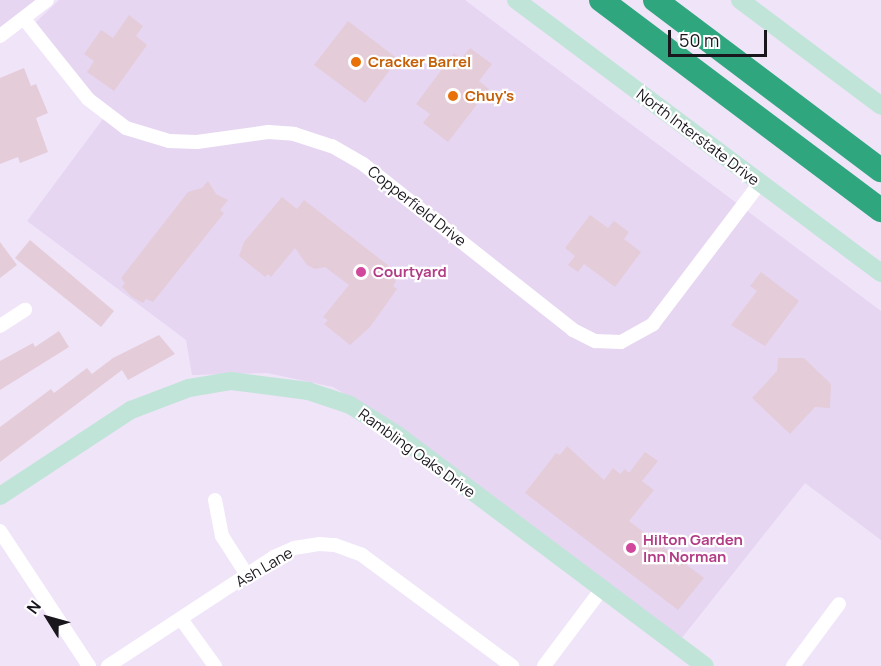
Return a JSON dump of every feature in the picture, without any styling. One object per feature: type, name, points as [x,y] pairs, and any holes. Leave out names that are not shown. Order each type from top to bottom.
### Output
[{"type":"highway","points":[[601,0],[881,210]]},
{"type":"highway","points":[[655,0],[881,170]]},
{"type":"street","points":[[0,36],[25,20],[47,0]]},
{"type":"street","name":"North Interstate Drive","points":[[516,0],[881,273]]},
{"type":"street","points":[[740,0],[881,106]]},
{"type":"street","name":"Copperfield Drive","points":[[25,20],[88,99],[126,128],[169,141],[208,141],[268,132],[294,134],[332,146],[363,164],[573,330],[595,341],[621,342],[653,324],[760,183]]},
{"type":"street","points":[[0,326],[25,310]]},
{"type":"street","name":"Rambling Oaks Drive","points":[[0,496],[131,410],[189,388],[231,381],[284,386],[330,397],[371,417],[705,666]]},
{"type":"street","points":[[215,500],[222,536],[247,575]]},
{"type":"street","points":[[0,531],[89,666]]},
{"type":"street","name":"Ash Lane","points":[[108,666],[274,557],[306,545],[335,545],[351,550],[384,570],[512,666]]},
{"type":"street","points":[[544,666],[601,590]]},
{"type":"street","points":[[793,666],[839,604]]},
{"type":"street","points":[[181,620],[215,666]]},
{"type":"shaded area","points":[[0,0],[39,0],[0,29]]},
{"type":"shaded area","points":[[59,0],[465,0],[881,311],[881,540],[805,483],[681,639],[370,409],[333,387],[267,373],[192,375],[186,340],[27,221],[108,112],[73,74],[36,22]]},
{"type":"building","points":[[129,15],[143,26],[136,36],[147,45],[114,91],[87,72],[94,61],[84,54],[101,30],[113,38]]},
{"type":"building","name":"Cracker Barrel","points":[[348,21],[398,59],[365,103],[314,65]]},
{"type":"building","name":"Chuy's","points":[[470,48],[492,64],[479,81],[489,89],[448,142],[423,123],[430,114],[416,104],[454,53],[461,59]]},
{"type":"building","points":[[24,68],[31,86],[36,84],[48,113],[36,118],[48,152],[20,163],[18,157],[0,164],[0,78]]},
{"type":"building","points":[[208,181],[216,194],[228,200],[220,210],[224,213],[153,302],[146,299],[143,303],[132,297],[122,287],[125,283],[121,278],[188,192],[202,188]]},
{"type":"building","name":"Courtyard","points":[[282,197],[297,209],[304,200],[389,266],[388,274],[396,281],[393,286],[397,289],[370,327],[350,345],[324,324],[328,320],[323,317],[349,285],[325,267],[315,269],[307,265],[295,248],[271,277],[268,274],[265,277],[239,256],[244,242]]},
{"type":"building","points":[[590,215],[608,228],[614,221],[629,232],[624,239],[641,252],[615,287],[584,264],[578,272],[568,265],[575,256],[565,248]]},
{"type":"building","points":[[30,240],[114,311],[101,327],[15,258]]},
{"type":"building","points":[[0,242],[17,265],[0,278]]},
{"type":"building","points":[[761,272],[799,301],[765,346],[731,325],[757,291],[750,286]]},
{"type":"building","points":[[59,331],[69,347],[0,390],[0,361],[33,343],[35,347]]},
{"type":"building","points":[[159,335],[175,354],[128,380],[122,370],[0,462],[0,427],[51,389],[54,393],[87,368],[92,374],[113,358]]},
{"type":"building","points":[[778,358],[804,358],[831,384],[830,408],[815,407],[790,434],[752,398],[777,371]]},
{"type":"building","name":"Hilton Garden Inn Norman","points":[[567,446],[604,480],[613,468],[620,474],[625,469],[629,473],[645,452],[658,461],[642,481],[654,490],[629,521],[704,578],[678,610],[525,493],[556,453],[560,455]]},
{"type":"place","name":"Cracker Barrel","points":[[356,62]]},
{"type":"place","name":"Chuy's","points":[[453,96]]},
{"type":"place","name":"Courtyard","points":[[361,272]]},
{"type":"place","name":"Hilton Garden Inn Norman","points":[[631,548]]}]
